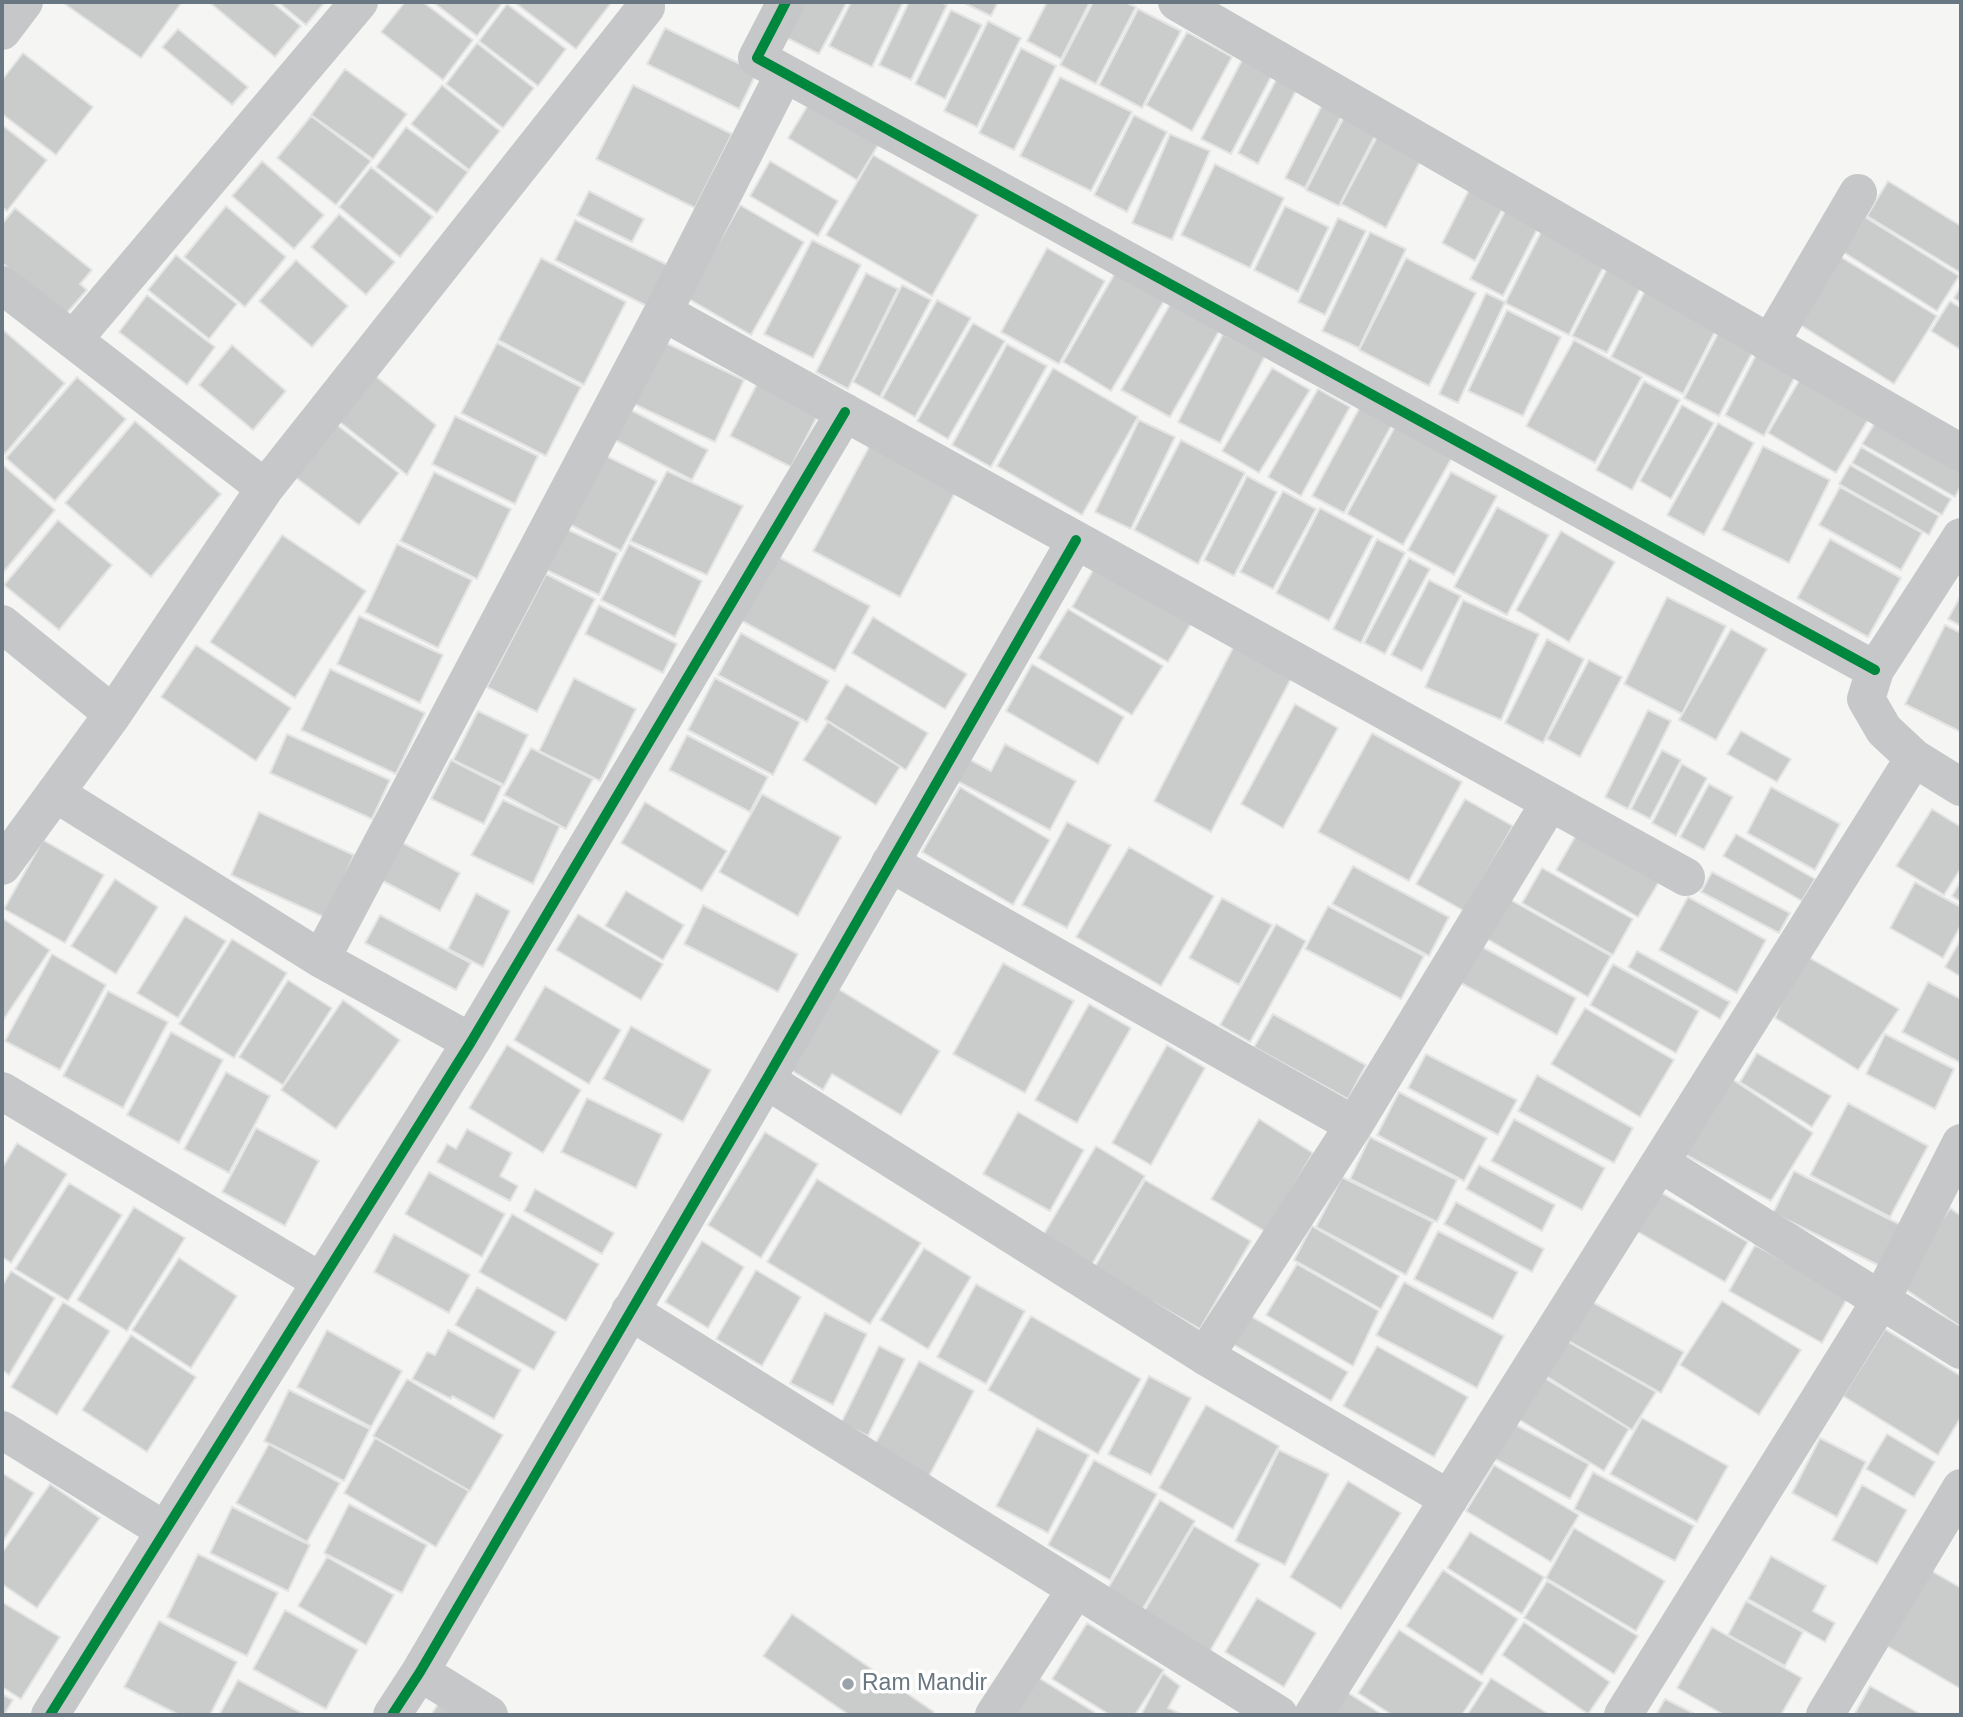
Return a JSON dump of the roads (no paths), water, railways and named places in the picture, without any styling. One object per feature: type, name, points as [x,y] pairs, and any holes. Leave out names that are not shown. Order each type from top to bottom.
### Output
[{"type":"street","points":[[2,30],[24,2]]},
{"type":"street","points":[[73,340],[359,2]]},
{"type":"street","points":[[786,2],[757,58],[1875,670]]},
{"type":"street","points":[[1177,2],[1961,453]]},
{"type":"street","points":[[2,866],[113,714],[265,488],[646,7]]},
{"type":"street","points":[[321,958],[663,312],[784,74]]},
{"type":"street","points":[[1770,343],[1858,193]]},
{"type":"street","points":[[2,285],[265,488]]},
{"type":"street","points":[[663,312],[1686,877]]},
{"type":"street","points":[[50,1715],[471,1042],[845,412]]},
{"type":"street","points":[[1961,537],[1875,670],[1866,699],[1884,730],[1914,758],[1961,787]]},
{"type":"street","points":[[392,1715],[420,1672],[766,1080],[1076,540]]},
{"type":"street","points":[[2,624],[113,714]]},
{"type":"street","points":[[1313,1715],[1914,758]]},
{"type":"street","points":[[55,793],[321,958],[471,1042]]},
{"type":"street","points":[[1205,1356],[1354,1125],[1550,802]]},
{"type":"street","points":[[890,863],[1354,1125]]},
{"type":"street","points":[[766,1080],[1205,1356],[1449,1499]]},
{"type":"street","points":[[2,1091],[320,1281]]},
{"type":"street","points":[[1623,1715],[1881,1300],[1961,1143]]},
{"type":"street","points":[[1660,1163],[1961,1350]]},
{"type":"street","points":[[630,1311],[1279,1715]]},
{"type":"street","points":[[2,1430],[164,1530]]},
{"type":"street","points":[[1825,1715],[1961,1488]]},
{"type":"street","points":[[994,1715],[1076,1589]]},
{"type":"street","points":[[420,1672],[489,1715]]},
{"type":"place","name":"Ram Mandir","points":[[848,1684]]}]
